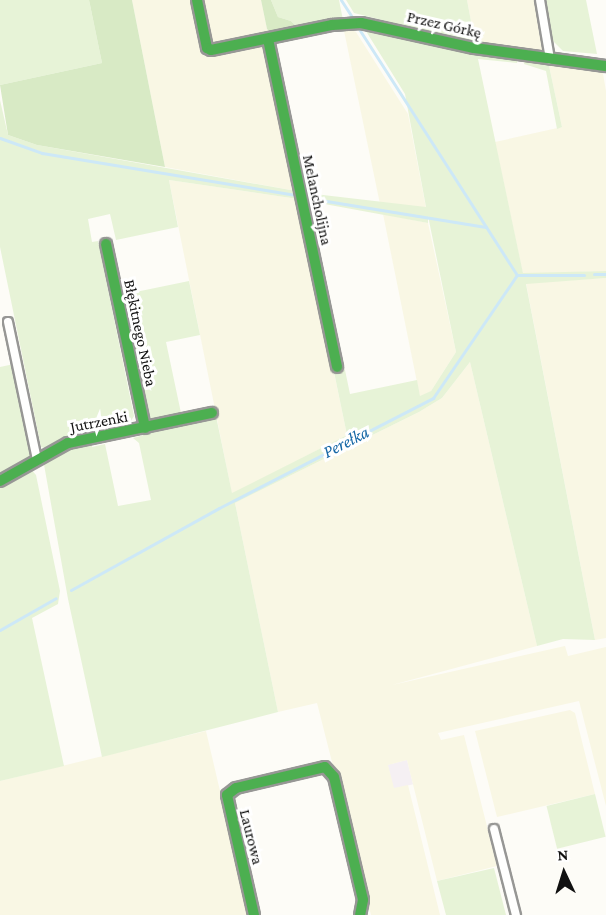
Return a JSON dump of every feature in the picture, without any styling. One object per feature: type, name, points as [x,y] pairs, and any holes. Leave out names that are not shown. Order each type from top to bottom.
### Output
[{"type":"street","name":"Przez Górkę","points":[[197,0],[207,48],[216,50],[332,25],[361,24],[474,48],[606,66]]},
{"type":"street","points":[[540,0],[550,59]]},
{"type":"street","name":"Melancholijna","points":[[268,39],[337,367]]},
{"type":"street","name":"Błękitnego Nieba","points":[[105,244],[145,428]]},
{"type":"street","points":[[8,322],[37,460]]},
{"type":"street","name":"Jutrzenki","points":[[0,481],[68,443],[212,412]]},
{"type":"street","name":"Laurowa","points":[[254,915],[227,795],[236,788],[325,767],[334,777],[363,900],[363,913],[360,915]]},
{"type":"street","points":[[494,829],[516,915]]},
{"type":"shaded area","points":[[132,0],[193,0],[205,55],[265,43],[296,191],[165,167]]},
{"type":"shaded area","points":[[202,0],[261,0],[267,29],[272,34],[216,45],[211,40]]},
{"type":"shaded area","points":[[467,0],[536,0],[547,54],[475,43]]},
{"type":"shaded area","points":[[343,26],[356,32],[408,114],[426,208],[380,204]]},
{"type":"shaded area","points":[[548,61],[602,68],[606,91],[606,271],[523,274],[495,142],[562,127]]},
{"type":"shaded area","points":[[169,180],[298,199],[347,435],[232,494]]},
{"type":"shaded area","points":[[383,214],[428,223],[456,352],[431,391],[420,397]]},
{"type":"shaded area","points":[[606,278],[606,638],[595,640],[526,283]]},
{"type":"shaded area","points":[[470,362],[537,646],[392,685],[565,646],[568,656],[606,647],[606,806],[579,701],[438,733],[441,740],[464,735],[497,866],[437,881],[407,760],[388,765],[394,788],[408,785],[440,915],[371,915],[317,703],[278,712],[235,503],[419,412],[442,398]]},
{"type":"shaded area","points":[[570,710],[575,713],[595,794],[497,817],[475,731]]},
{"type":"shaded area","points":[[206,731],[249,915],[0,915],[0,781]]},
{"type":"shaded area","points":[[407,760],[413,784],[394,789],[388,765]]},
{"type":"green space","points":[[0,0],[89,0],[102,63],[0,85]]},
{"type":"green space","points":[[89,0],[132,0],[165,167],[37,145],[8,135],[0,85],[102,63]]},
{"type":"green space","points":[[261,0],[271,0],[278,17],[291,21],[298,28],[272,34],[267,29]]},
{"type":"green space","points":[[271,0],[339,0],[343,20],[298,28],[291,21],[278,17]]},
{"type":"green space","points":[[346,0],[467,0],[475,43],[354,13]]},
{"type":"green space","points":[[544,0],[586,0],[597,54],[563,51],[553,41]]},
{"type":"green space","points":[[364,28],[435,46],[518,57],[517,63],[478,59],[523,273],[606,271],[606,278],[526,284],[595,640],[563,639],[537,646],[470,362],[442,398],[419,412],[235,503],[278,712],[102,757],[68,599],[43,459],[72,445],[91,441],[92,447],[105,444],[118,506],[151,500],[139,443],[133,438],[216,416],[232,493],[347,435],[334,372],[345,370],[350,394],[417,380],[420,396],[431,391],[456,352],[428,216],[428,223],[308,201],[306,193],[426,207],[405,94]]},
{"type":"green space","points":[[525,58],[548,61],[562,127],[557,129],[546,71],[524,64]]},
{"type":"green space","points":[[0,100],[8,135],[37,145],[296,191],[298,199],[169,180],[178,227],[116,240],[110,214],[88,219],[92,242],[98,241],[134,416],[129,424],[69,437],[45,448],[41,447],[0,247]]},
{"type":"green space","points":[[189,281],[200,335],[166,342],[181,413],[153,419],[146,415],[121,295]]},
{"type":"green space","points":[[14,364],[33,450],[28,459],[0,476],[0,367]]},
{"type":"green space","points":[[29,467],[36,475],[60,591],[58,604],[32,618],[64,766],[0,781],[0,485]]},
{"type":"green space","points":[[595,794],[606,837],[557,849],[546,806]]},
{"type":"green space","points":[[494,868],[506,915],[446,915],[437,881]]},
{"type":"waterway","points":[[341,0],[352,17]]},
{"type":"waterway","points":[[359,29],[517,275]]},
{"type":"waterway","points":[[0,138],[42,153],[296,195]]},
{"type":"waterway","points":[[308,198],[486,227]]},
{"type":"waterway","name":"Perełka","points":[[594,274],[606,274]]},
{"type":"waterway","name":"Perełka","points":[[71,590],[219,508],[433,398],[517,275],[584,275]]},
{"type":"waterway","name":"Perełka","points":[[0,630],[56,598]]},
{"type":"traffic: fast","points":[[197,0],[207,48],[211,50],[332,25],[361,23],[474,48],[606,66]]},
{"type":"traffic: fast","points":[[268,39],[337,367]]},
{"type":"traffic: fast","points":[[106,244],[145,428]]},
{"type":"traffic: fast","points":[[0,481],[68,443],[212,413]]},
{"type":"traffic: fast","points":[[254,915],[227,795],[236,788],[325,767],[334,777],[363,900],[360,915]]}]
